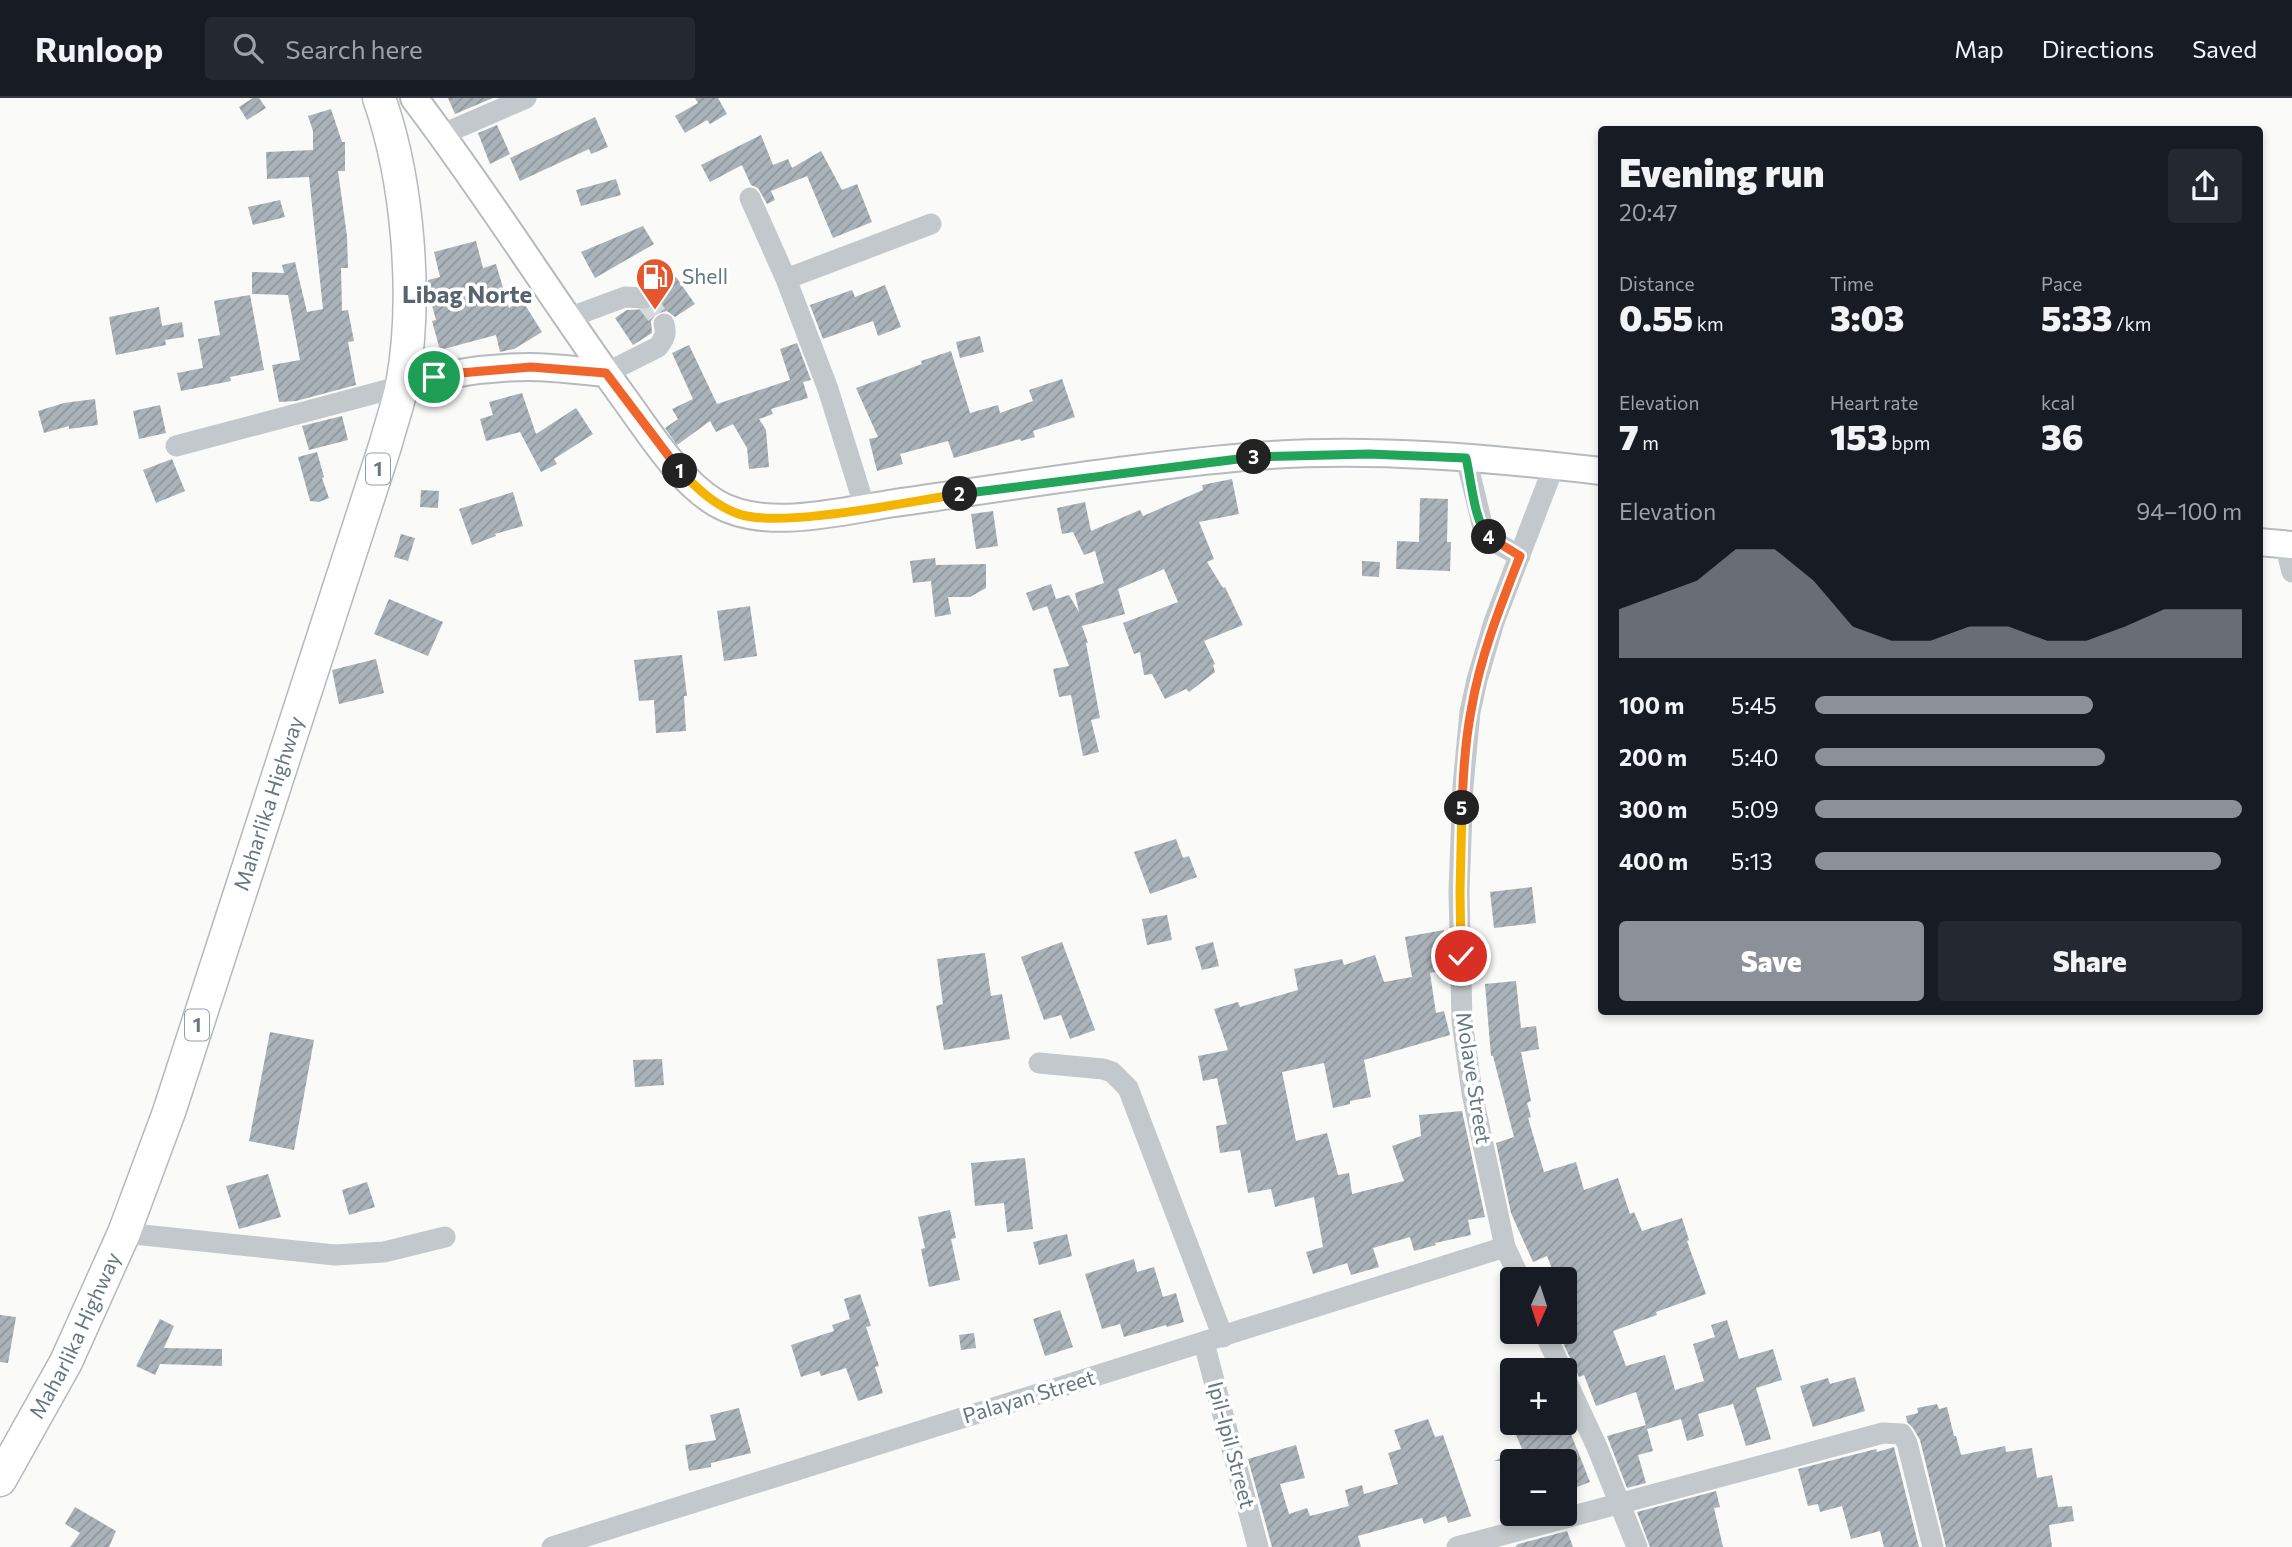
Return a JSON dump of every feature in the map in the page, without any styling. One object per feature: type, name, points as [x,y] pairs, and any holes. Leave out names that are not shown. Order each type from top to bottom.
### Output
[{"type":"highway","name":"Maharlika Highway","points":[[0,1480],[66,1362],[124,1233],[169,1112],[386,443],[402,386],[408,331],[408,245],[399,178],[379,98]]},
{"type":"main road","points":[[414,98],[606,373],[680,472],[714,502],[738,514],[774,519],[1259,456],[1369,454],[1466,458],[1598,471]]},
{"type":"main road","points":[[402,386],[434,377],[496,369],[531,367],[606,373]]},
{"type":"street","points":[[441,135],[526,98]]},
{"type":"street","points":[[750,198],[786,279],[828,389],[865,508]]},
{"type":"street","points":[[786,279],[931,224]]},
{"type":"street","points":[[568,318],[625,297],[644,299]]},
{"type":"street","points":[[606,373],[658,347],[664,340],[664,324]]},
{"type":"street","points":[[176,446],[402,386]]},
{"type":"street","points":[[1466,458],[1484,532],[1491,540],[1520,556]]},
{"type":"street","name":"Molave Street","points":[[1514,1267],[1505,1247],[1472,1093],[1462,1021],[1460,891],[1463,786],[1470,712],[1494,622],[1554,466]]},
{"type":"street","points":[[2279,544],[2292,572]]},
{"type":"street","name":"Ipil-Ipil Street","points":[[1039,1063],[1103,1069],[1112,1072],[1128,1088],[1214,1340],[1258,1547]]},
{"type":"street","points":[[124,1233],[335,1255],[384,1252],[445,1237]]},
{"type":"street","name":"Palayan Street","points":[[552,1547],[1505,1247]]},
{"type":"street","points":[[1577,1404],[1637,1547]]},
{"type":"street","points":[[1457,1547],[1894,1432],[1902,1434],[1908,1443],[1933,1547]]},
{"type":"building","points":[[253,98],[259,98],[266,108],[247,120],[239,107]]},
{"type":"building","points":[[448,98],[493,98],[455,114]]},
{"type":"building","points":[[695,98],[718,98],[727,114],[710,124],[707,120],[685,133],[675,116],[698,103]]},
{"type":"building","points":[[331,109],[342,142],[345,142],[345,171],[338,171],[347,236],[348,268],[341,268],[342,311],[348,310],[354,341],[348,342],[356,385],[296,401],[279,402],[272,365],[300,360],[288,295],[252,294],[252,272],[284,273],[282,265],[295,262],[307,312],[323,309],[309,177],[267,179],[266,152],[313,150],[313,131],[308,116]]},
{"type":"building","points":[[595,117],[608,147],[591,154],[589,149],[520,181],[510,158]]},
{"type":"building","points":[[497,125],[510,154],[490,164],[478,133]]},
{"type":"building","points":[[761,135],[773,165],[788,159],[792,168],[821,151],[842,190],[857,184],[872,222],[833,238],[807,176],[771,191],[775,200],[767,204],[758,188],[751,185],[742,165],[710,182],[701,165]]},
{"type":"building","points":[[616,179],[621,195],[581,206],[576,190]]},
{"type":"building","points":[[280,200],[285,217],[253,225],[248,207]]},
{"type":"building","points":[[643,226],[654,244],[595,278],[581,252]]},
{"type":"building","points":[[476,241],[483,268],[496,264],[509,308],[522,300],[542,332],[514,349],[500,352],[496,335],[440,350],[428,291],[428,280],[440,277],[434,252]]},
{"type":"building","name":"Shell","points":[[676,277],[695,304],[675,317],[667,311],[656,314],[651,321],[652,333],[633,345],[615,318],[627,310],[651,309],[657,299],[655,291]]},
{"type":"building","points":[[885,285],[901,327],[878,336],[873,321],[823,339],[810,305],[852,290],[855,297]]},
{"type":"building","points":[[250,295],[264,370],[230,377],[231,381],[181,391],[177,373],[203,368],[198,339],[220,335],[214,301]]},
{"type":"building","points":[[159,307],[162,326],[182,322],[184,337],[165,340],[166,345],[116,355],[109,317]]},
{"type":"building","points":[[980,336],[984,352],[960,358],[956,342]]},
{"type":"building","points":[[797,343],[811,380],[803,382],[808,398],[771,409],[773,414],[759,419],[766,430],[769,467],[749,469],[747,448],[733,424],[716,432],[710,421],[677,445],[665,428],[678,419],[672,409],[693,399],[672,353],[689,345],[717,404],[790,380],[780,349]]},
{"type":"building","points":[[951,351],[970,413],[998,405],[1000,413],[1033,401],[1029,390],[1062,379],[1075,417],[1033,431],[1035,437],[954,458],[948,441],[900,454],[903,464],[877,471],[869,439],[878,437],[856,388]]},
{"type":"building","points":[[522,393],[536,434],[576,408],[593,434],[554,459],[557,464],[541,472],[520,432],[486,441],[480,419],[493,415],[489,402]]},
{"type":"building","points":[[95,399],[98,425],[69,429],[69,426],[44,433],[38,411],[64,403]]},
{"type":"building","points":[[160,405],[166,433],[139,439],[133,411]]},
{"type":"building","points":[[342,416],[348,440],[309,450],[302,426]]},
{"type":"building","points":[[317,452],[329,498],[319,502],[310,501],[298,457]]},
{"type":"building","points":[[172,459],[185,491],[156,503],[143,470]]},
{"type":"building","points":[[1232,479],[1239,514],[1199,522],[1214,559],[1207,562],[1223,588],[1225,587],[1243,625],[1204,641],[1215,664],[1215,672],[1189,692],[1186,689],[1165,699],[1152,674],[1144,675],[1140,652],[1134,654],[1123,623],[1178,602],[1164,569],[1118,589],[1125,614],[1082,626],[1088,643],[1100,718],[1091,720],[1099,752],[1083,756],[1071,695],[1059,697],[1053,669],[1069,666],[1047,606],[1033,611],[1026,593],[1051,584],[1056,599],[1069,595],[1079,612],[1075,593],[1104,583],[1095,551],[1084,555],[1073,532],[1062,534],[1057,508],[1085,502],[1091,531],[1140,510],[1143,516],[1203,490],[1202,485]]},
{"type":"building","points":[[421,490],[439,491],[438,508],[420,507]]},
{"type":"building","points":[[513,492],[523,526],[495,534],[496,536],[472,545],[459,509]]},
{"type":"building","points":[[1420,498],[1448,499],[1447,542],[1451,542],[1450,571],[1396,569],[1397,541],[1419,542]]},
{"type":"building","points":[[993,511],[998,546],[976,549],[971,514]]},
{"type":"building","points":[[401,534],[415,538],[408,561],[394,557]]},
{"type":"building","points":[[935,558],[936,565],[986,564],[986,588],[970,597],[948,597],[951,614],[935,617],[931,581],[913,583],[910,561]]},
{"type":"building","points":[[1362,561],[1380,562],[1379,577],[1362,576]]},
{"type":"building","points":[[389,599],[443,622],[428,656],[374,634]]},
{"type":"building","points":[[750,606],[757,656],[724,661],[717,611]]},
{"type":"building","points":[[682,655],[687,696],[684,696],[686,731],[656,733],[654,700],[639,701],[634,660]]},
{"type":"building","points":[[376,659],[384,693],[339,704],[332,670]]},
{"type":"building","points":[[1176,839],[1183,858],[1189,856],[1197,877],[1150,894],[1134,852]]},
{"type":"building","points":[[1532,887],[1536,923],[1494,928],[1490,892]]},
{"type":"building","points":[[1167,915],[1172,940],[1147,945],[1142,919]]},
{"type":"building","points":[[1444,930],[1448,969],[1430,973],[1436,1013],[1444,1011],[1450,1035],[1364,1060],[1371,1097],[1333,1108],[1324,1063],[1282,1072],[1296,1141],[1327,1133],[1338,1175],[1349,1173],[1352,1194],[1404,1181],[1392,1146],[1421,1136],[1419,1115],[1462,1111],[1485,1217],[1468,1220],[1471,1235],[1435,1243],[1436,1245],[1414,1251],[1410,1237],[1373,1248],[1379,1267],[1351,1275],[1347,1263],[1313,1274],[1306,1252],[1323,1247],[1314,1197],[1275,1207],[1271,1189],[1248,1193],[1240,1150],[1220,1153],[1216,1126],[1227,1124],[1217,1078],[1203,1081],[1198,1056],[1228,1050],[1214,1009],[1238,1002],[1240,1007],[1298,990],[1294,969],[1342,959],[1344,965],[1375,955],[1384,982],[1412,977],[1405,937]]},
{"type":"building","points":[[1062,942],[1095,1030],[1070,1039],[1061,1015],[1044,1020],[1021,957]]},
{"type":"building","points":[[1213,942],[1219,966],[1202,970],[1195,947]]},
{"type":"building","points":[[985,953],[991,996],[1002,994],[1010,1039],[944,1050],[936,1006],[943,1004],[937,959]]},
{"type":"building","points":[[1516,981],[1521,1028],[1536,1026],[1539,1049],[1521,1052],[1531,1101],[1527,1103],[1531,1117],[1528,1118],[1544,1172],[1576,1162],[1584,1190],[1618,1178],[1630,1214],[1634,1212],[1642,1231],[1682,1218],[1689,1240],[1687,1241],[1706,1294],[1613,1331],[1626,1366],[1665,1355],[1675,1390],[1704,1381],[1693,1344],[1715,1337],[1711,1325],[1727,1320],[1739,1359],[1773,1349],[1782,1380],[1756,1388],[1771,1439],[1746,1446],[1733,1404],[1698,1414],[1704,1436],[1687,1441],[1681,1419],[1647,1429],[1636,1392],[1596,1406],[1584,1375],[1579,1377],[1577,1373],[1577,1358],[1570,1358],[1564,1344],[1577,1344],[1577,1267],[1551,1267],[1547,1256],[1533,1262],[1511,1213],[1496,1143],[1514,1137],[1491,1056],[1485,984]]},
{"type":"building","points":[[270,1032],[314,1040],[294,1150],[249,1141]]},
{"type":"building","points":[[662,1059],[664,1085],[635,1087],[633,1060]]},
{"type":"building","points":[[1025,1158],[1033,1229],[1007,1232],[1004,1203],[975,1206],[971,1163]]},
{"type":"building","points":[[268,1174],[281,1217],[239,1229],[226,1186]]},
{"type":"building","points":[[367,1182],[375,1207],[349,1215],[342,1190]]},
{"type":"building","points":[[950,1210],[956,1238],[951,1239],[960,1280],[929,1287],[921,1249],[925,1248],[918,1217]]},
{"type":"building","points":[[1067,1234],[1072,1256],[1039,1265],[1033,1242]]},
{"type":"building","points":[[1134,1259],[1137,1272],[1154,1267],[1163,1297],[1176,1293],[1184,1322],[1124,1337],[1120,1324],[1102,1329],[1085,1274]]},
{"type":"building","points":[[860,1294],[871,1326],[866,1327],[879,1366],[875,1367],[883,1393],[858,1401],[846,1368],[821,1376],[819,1371],[801,1377],[791,1345],[834,1331],[832,1325],[850,1319],[844,1299]]},
{"type":"building","points":[[1060,1310],[1073,1347],[1045,1356],[1033,1319]]},
{"type":"building","points":[[0,1315],[16,1317],[8,1363],[0,1362]]},
{"type":"building","points":[[160,1319],[174,1326],[164,1348],[222,1349],[222,1366],[160,1364],[155,1375],[136,1366]]},
{"type":"building","points":[[974,1333],[976,1348],[961,1350],[959,1335]]},
{"type":"building","points":[[1855,1377],[1865,1411],[1813,1427],[1800,1386],[1828,1378],[1830,1384]]},
{"type":"building","points":[[1937,1404],[1939,1409],[1947,1407],[1961,1455],[2005,1446],[2006,1452],[2032,1448],[2037,1478],[2052,1475],[2058,1507],[2072,1506],[2074,1521],[2049,1525],[2052,1547],[1946,1547],[1920,1440],[1907,1422],[1906,1416],[1918,1413],[1917,1408]]},
{"type":"building","points":[[739,1408],[751,1453],[711,1463],[711,1467],[689,1471],[685,1445],[716,1440],[710,1415]]},
{"type":"building","points":[[1428,1419],[1435,1437],[1443,1435],[1471,1516],[1448,1523],[1446,1516],[1424,1524],[1422,1518],[1358,1536],[1361,1547],[1272,1547],[1248,1459],[1296,1445],[1305,1478],[1280,1484],[1289,1514],[1307,1508],[1310,1516],[1349,1506],[1345,1490],[1362,1485],[1364,1494],[1398,1484],[1388,1453],[1401,1449],[1394,1430]]},
{"type":"building","points":[[1646,1425],[1653,1451],[1638,1455],[1646,1483],[1627,1488],[1607,1436]]},
{"type":"building","points":[[1516,1435],[1571,1435],[1577,1449],[1522,1449]]},
{"type":"building","points":[[1894,1447],[1919,1547],[1884,1547],[1880,1531],[1851,1539],[1842,1506],[1820,1512],[1818,1504],[1808,1506],[1798,1469]]},
{"type":"building","points":[[1577,1449],[1590,1482],[1577,1487]]},
{"type":"building","points":[[1716,1491],[1720,1507],[1714,1508],[1723,1547],[1650,1547],[1637,1512]]},
{"type":"building","points":[[75,1507],[116,1531],[109,1547],[70,1547],[80,1533],[65,1524]]},
{"type":"building","points":[[1567,1531],[1573,1547],[1515,1547],[1518,1544]]},
{"type":"tunnel","points":[[644,298],[664,324]]},
{"type":"place","name":"Shell","points":[[655,311]]},
{"type":"district","name":"Libag Norte","points":[[467,295]]},
{"type":"route","points":[[434,377],[531,367],[606,373],[680,472],[697,488],[714,502],[738,514],[774,519],[1259,456],[1369,454],[1466,458],[1484,532],[1491,540],[1520,556],[1494,622],[1470,712],[1463,786],[1461,956]]}]
